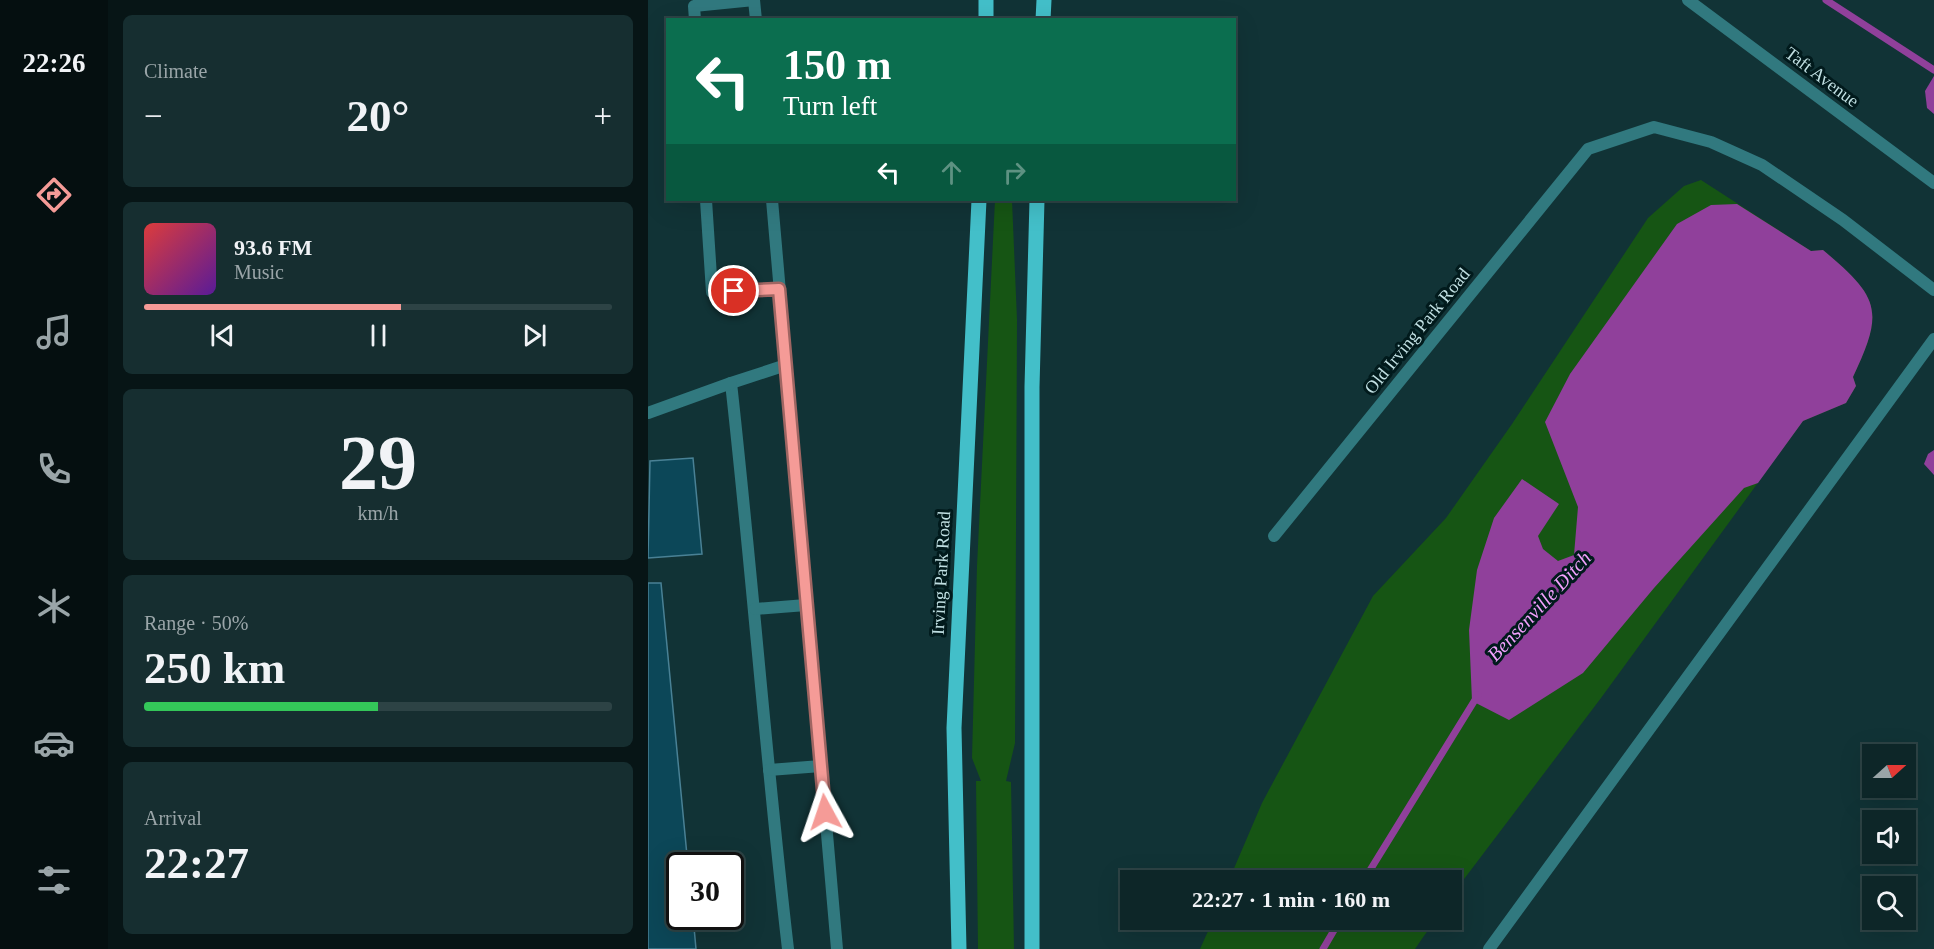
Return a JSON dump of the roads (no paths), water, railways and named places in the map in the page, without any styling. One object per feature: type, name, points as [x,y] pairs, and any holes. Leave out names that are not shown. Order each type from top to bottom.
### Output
[{"type":"main road","points":[[986,0],[986,18]]},
{"type":"main road","points":[[1043,18],[1044,0]]},
{"type":"main road","name":"Irving Park Road","points":[[959,949],[954,728],[979,201]]},
{"type":"main road","points":[[1032,949],[1032,387],[1037,201]]},
{"type":"street","points":[[695,18],[694,6],[754,0],[756,18]]},
{"type":"street","name":"Taft Avenue","points":[[1688,0],[1931,178]]},
{"type":"street","name":"Old Irving Park Road","points":[[1274,536],[1588,149],[1654,127],[1711,142],[1762,165],[1843,220],[1934,290]]},
{"type":"street","points":[[706,201],[712,292],[779,289]]},
{"type":"street","points":[[772,201],[837,949]]},
{"type":"street","points":[[1489,949],[1934,339]]},
{"type":"street","points":[[648,413],[786,365]]},
{"type":"street","points":[[730,383],[755,609],[788,949]]},
{"type":"street","points":[[755,609],[806,605]]},
{"type":"street","points":[[769,770],[821,766]]},
{"type":"water","points":[[1934,76],[1934,114],[1927,108],[1925,91]]},
{"type":"water","points":[[1737,204],[1811,251],[1823,250],[1856,280],[1866,293],[1871,306],[1872,320],[1870,336],[1853,377],[1856,386],[1846,403],[1803,421],[1758,483],[1744,488],[1654,588],[1583,673],[1509,720],[1472,701],[1469,630],[1477,570],[1494,518],[1522,479],[1559,504],[1538,536],[1543,549],[1558,561],[1574,555],[1578,507],[1545,422],[1570,374],[1677,224],[1711,205]]},
{"type":"water","points":[[1934,450],[1934,475],[1924,464],[1928,454]]},
{"type":"waterway","points":[[1826,0],[1934,70]]},
{"type":"waterway","name":"Bensenville Ditch","points":[[1370,870],[1478,695]]},
{"type":"waterway","name":"Bensenville Ditch","points":[[1323,949],[1334,930]]}]
